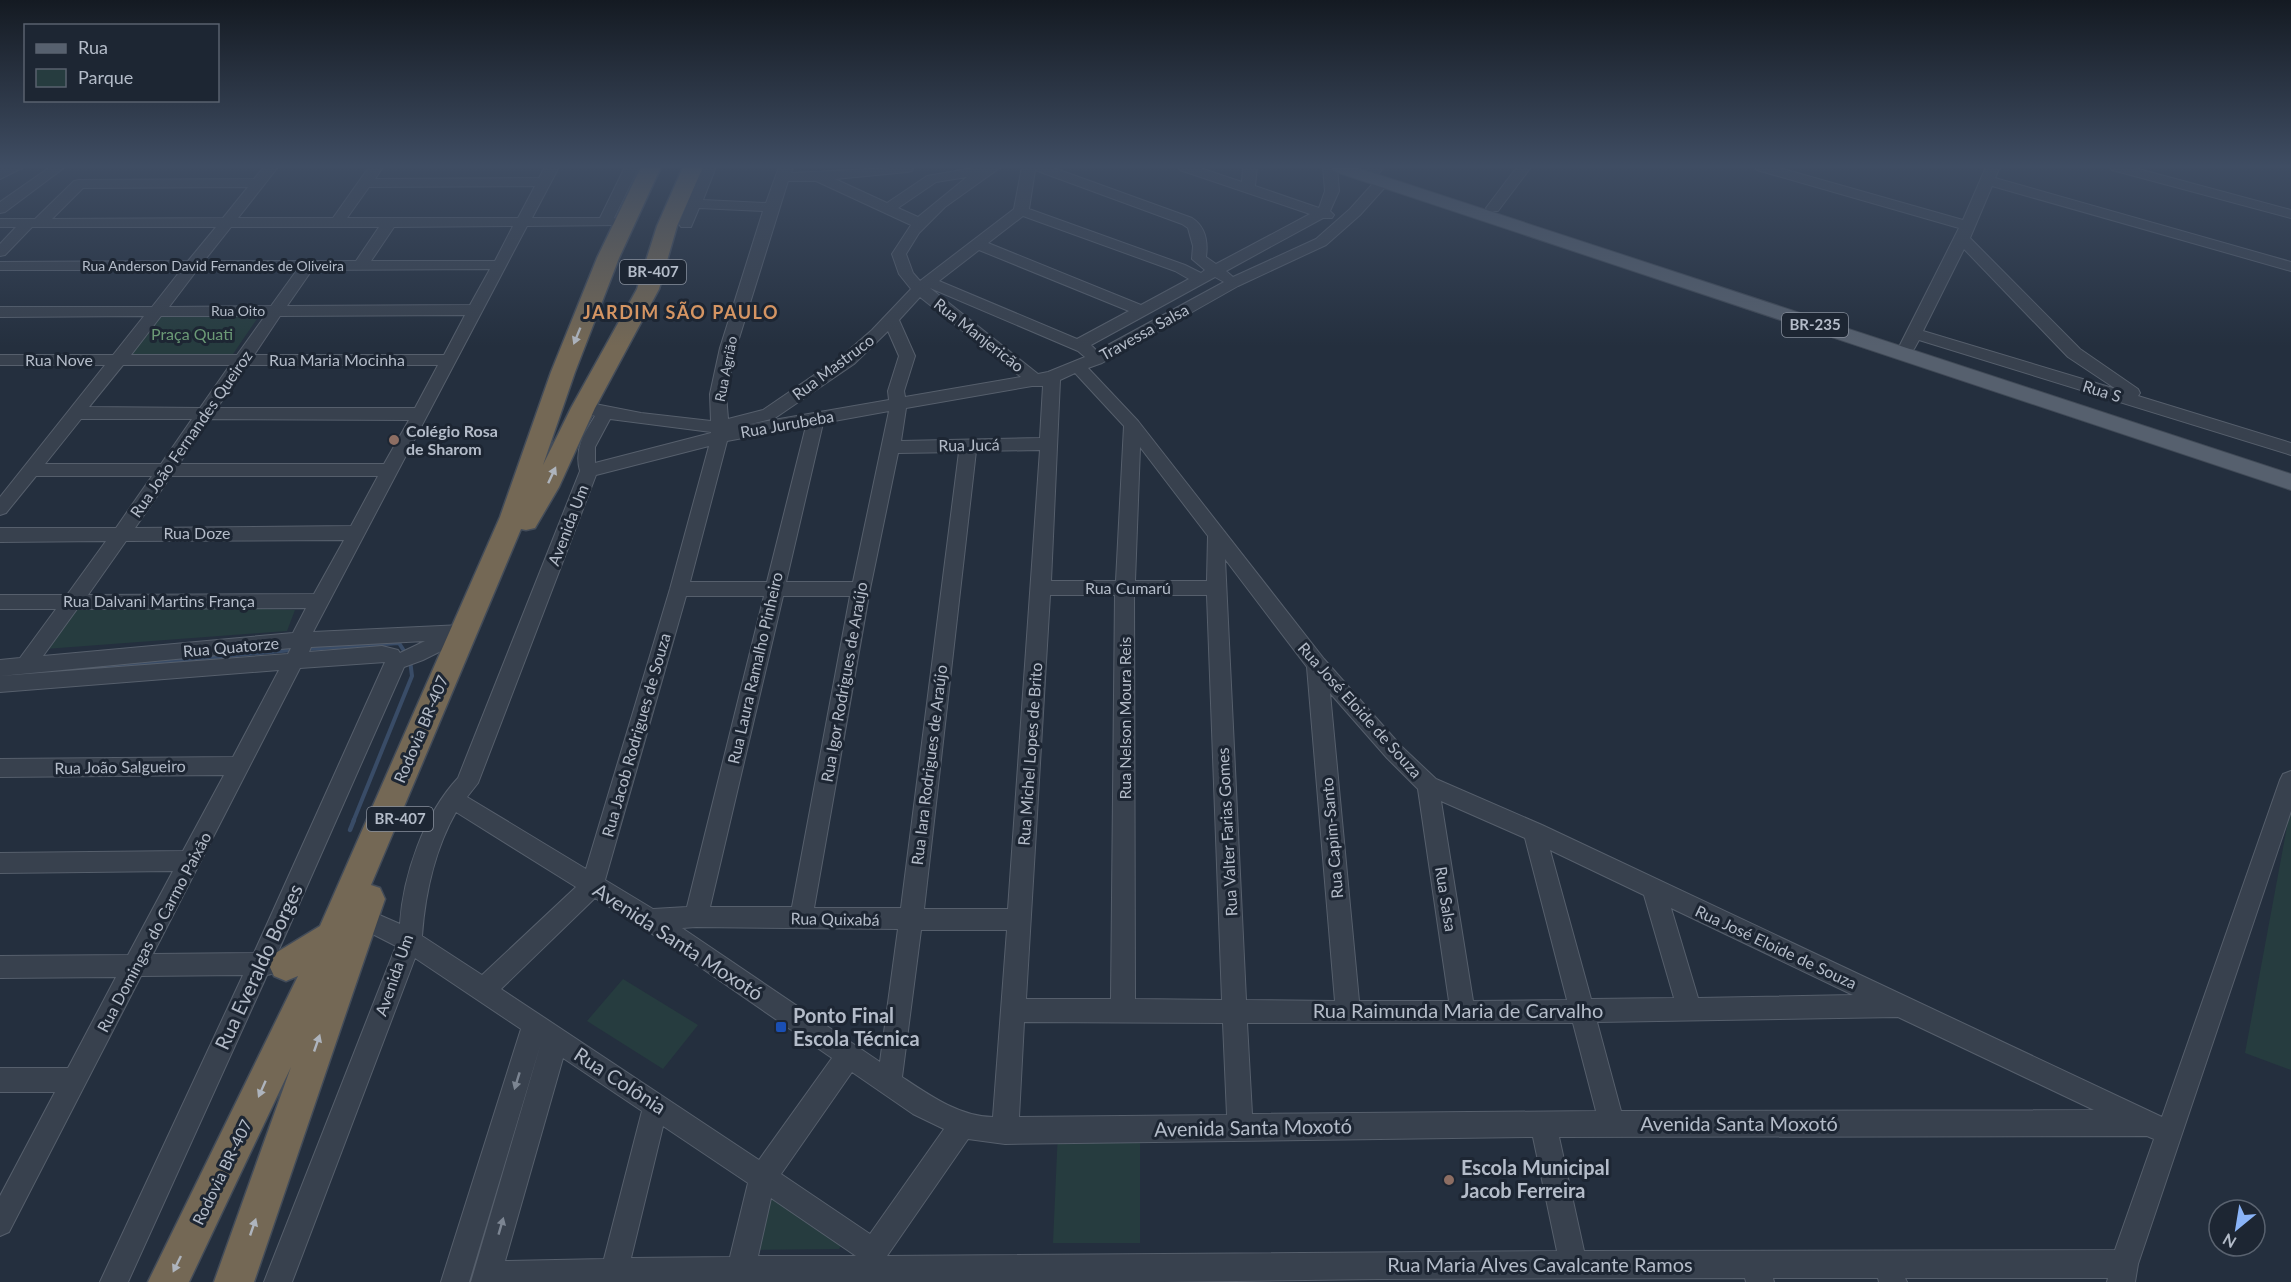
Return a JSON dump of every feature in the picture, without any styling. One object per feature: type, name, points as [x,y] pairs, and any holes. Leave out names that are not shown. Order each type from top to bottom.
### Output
[{"type":"highway","name":"Rodovia BR-407","points":[[234,1282],[361,917],[529,515],[594,410],[635,227]]},
{"type":"highway","name":"Rodovia BR-407","points":[[168,1282],[306,998],[522,493],[563,372],[601,275],[629,247],[672,227]]},
{"type":"highway","points":[[601,275],[612,267],[629,247],[673,227]]},
{"type":"highway","points":[[274,964],[326,950]]},
{"type":"highway","points":[[274,964],[303,981],[306,998]]},
{"type":"main road","name":"BR-235","points":[[1539,227],[2291,483]]},
{"type":"main road","name":"BR-235","points":[[1553,227],[1911,339],[2291,470]]},
{"type":"street","points":[[0,252],[30,227]]},
{"type":"street","points":[[0,509],[223,227]]},
{"type":"street","points":[[361,265],[386,227]]},
{"type":"street","points":[[299,647],[319,601],[358,533],[520,227]]},
{"type":"street","points":[[539,227],[629,247],[630,227]]},
{"type":"street","name":"Rua Agrião","points":[[719,432],[718,394],[728,348],[765,227]]},
{"type":"street","name":"Rua Manjericão","points":[[917,227],[899,254],[906,274],[1045,380]]},
{"type":"street","points":[[891,319],[924,286],[999,227]]},
{"type":"street","points":[[1065,227],[1180,268],[1233,283]]},
{"type":"street","points":[[1195,227],[1199,236],[1199,259],[1209,275]]},
{"type":"street","name":"Travessa Salsa","points":[[1045,380],[1085,354],[1142,311],[1297,227]]},
{"type":"street","name":"Travessa Salsa","points":[[1085,354],[1321,242],[1338,227]]},
{"type":"street","points":[[1948,227],[1964,232],[2074,354],[2148,405]]},
{"type":"street","points":[[1911,339],[1966,227]]},
{"type":"street","points":[[2162,227],[2291,267]]},
{"type":"street","points":[[976,244],[1142,311]]},
{"type":"street","name":"Rua Anderson David Fernandes de Oliveira","points":[[0,266],[499,265]]},
{"type":"street","name":"Rua João Fernandes Queiroz","points":[[26,665],[207,414],[307,266]]},
{"type":"street","points":[[924,286],[1085,354]]},
{"type":"street","name":"Rua Oito","points":[[0,312],[475,310]]},
{"type":"street","name":"Rua Mastruco","points":[[719,432],[769,414],[794,398],[848,360],[891,319],[908,356],[896,392],[898,406],[891,447]]},
{"type":"street","name":"Rua S","points":[[1911,339],[2148,405],[2291,449]]},
{"type":"street","name":"Rua José Eloide de Souza","points":[[1085,354],[1132,425],[1216,537],[1317,665],[1394,752],[1428,785],[1534,832],[2159,1128]]},
{"type":"street","name":"Rua Nove","points":[[0,360],[118,360]]},
{"type":"street","name":"Rua Maria Mocinha","points":[[118,360],[448,360]]},
{"type":"street","name":"Rua Jurubeba","points":[[589,471],[719,432],[898,406],[1045,380]]},
{"type":"street","name":"Rua Michel Lopes de Brito","points":[[1005,1131],[1041,588],[1048,444],[1045,380]]},
{"type":"street","points":[[589,471],[584,460],[594,410],[719,432]]},
{"type":"street","points":[[76,413],[420,414]]},
{"type":"street","name":"Rua Laura Ramalho Pinheiro","points":[[696,917],[816,419]]},
{"type":"street","name":"Rua Nelson Moura Reis","points":[[1123,1011],[1125,587],[1132,425]]},
{"type":"street","name":"Rua Jacob Rodrigues de Souza","points":[[592,886],[679,589],[719,432]]},
{"type":"street","name":"Rua Jucá","points":[[891,447],[1048,444]]},
{"type":"street","name":"Rua Iara Rodrigues de Araújo","points":[[889,1084],[968,445]]},
{"type":"street","name":"Rua Igor Rodrigues de Araújo","points":[[801,918],[861,589],[891,447]]},
{"type":"street","points":[[31,470],[391,470]]},
{"type":"street","name":"Avenida Um","points":[[278,1282],[410,941],[412,899],[438,823],[452,799],[467,783],[589,471]]},
{"type":"street","name":"Rua Doze","points":[[0,535],[358,533]]},
{"type":"street","name":"Rua Valter Farias Gomes","points":[[1216,537],[1216,588],[1240,1128]]},
{"type":"street","name":"Rua Cumarú","points":[[1041,588],[1216,588]]},
{"type":"street","points":[[679,589],[861,589]]},
{"type":"street","name":"Rua Dalvani Martins França","points":[[0,602],[319,601]]},
{"type":"street","points":[[0,684],[299,647],[400,657],[462,632]]},
{"type":"street","name":"Rua Quatorze","points":[[0,668],[299,647],[462,632]]},
{"type":"street","name":"Rua Domingas do Carmo Paixão","points":[[3,1213],[191,861],[299,647]]},
{"type":"street","name":"Rua Everaldo Borges","points":[[114,1282],[274,964],[400,657]]},
{"type":"street","name":"Rua Capim-Santo","points":[[1317,665],[1348,1012]]},
{"type":"street","name":"Rua João Salgueiro","points":[[0,768],[240,766]]},
{"type":"street","points":[[2123,1273],[2159,1128],[2291,780]]},
{"type":"street","name":"Rua Salsa","points":[[1428,785],[1463,1013]]},
{"type":"street","name":"Avenida Santa Moxotó","points":[[452,799],[650,920],[849,1054],[889,1084],[922,1105],[963,1125],[1005,1131],[1543,1124],[2159,1128]]},
{"type":"street","points":[[1534,832],[1612,1124]]},
{"type":"street","points":[[0,862],[191,861]]},
{"type":"street","points":[[482,991],[592,886]]},
{"type":"street","points":[[1653,890],[1689,1008]]},
{"type":"street","name":"Rua Colônia","points":[[361,917],[410,941],[763,1176],[870,1268]]},
{"type":"street","name":"Rua Quixabá","points":[[650,920],[696,917],[1019,920]]},
{"type":"street","points":[[0,967],[274,964]]},
{"type":"street","name":"Rua Raimunda Maria de Carvalho","points":[[1014,1010],[1463,1013],[1902,1006]]},
{"type":"street","points":[[455,1282],[534,1025]]},
{"type":"street","points":[[486,1278],[556,1039]]},
{"type":"street","points":[[739,1276],[763,1176],[849,1054]]},
{"type":"street","points":[[0,1080],[76,1080]]},
{"type":"street","points":[[613,1277],[656,1104]]},
{"type":"street","points":[[1543,1124],[1574,1266]]},
{"type":"street","points":[[870,1268],[963,1125]]},
{"type":"street","name":"Rua Maria Alves Cavalcante Ramos","points":[[486,1278],[739,1276],[870,1268],[992,1276],[1502,1273],[1574,1266],[1631,1274],[2123,1273]]},
{"type":"green space","name":"Praça Quati","points":[[261,313],[233,354],[123,354],[155,314]]},
{"type":"green space","points":[[78,604],[295,610],[287,631],[45,649]]},
{"type":"green space","points":[[2291,805],[2291,1070],[2245,1053]]},
{"type":"green space","points":[[623,979],[698,1025],[663,1069],[587,1021]]},
{"type":"green space","points":[[1058,1130],[1140,1130],[1140,1243],[1053,1243]]},
{"type":"green space","points":[[765,1176],[850,1232],[839,1249],[750,1250]]},
{"type":"waterway","points":[[306,649],[399,643],[406,654]]},
{"type":"waterway","points":[[43,673],[292,650]]},
{"type":"waterway","points":[[353,822],[412,676],[410,660]]},
{"type":"waterway","points":[[350,830],[354,820]]},
{"type":"place","name":"Colégio Rosa de Sharom","points":[[394,440]]},
{"type":"place","name":"Ponto Final Escola Técnica","points":[[781,1027]]},
{"type":"place","name":"Escola Municipal Jacob Ferreira","points":[[1449,1180]]},
{"type":"district","name":"JARDIM SÃO PAULO","points":[[681,313]]}]
